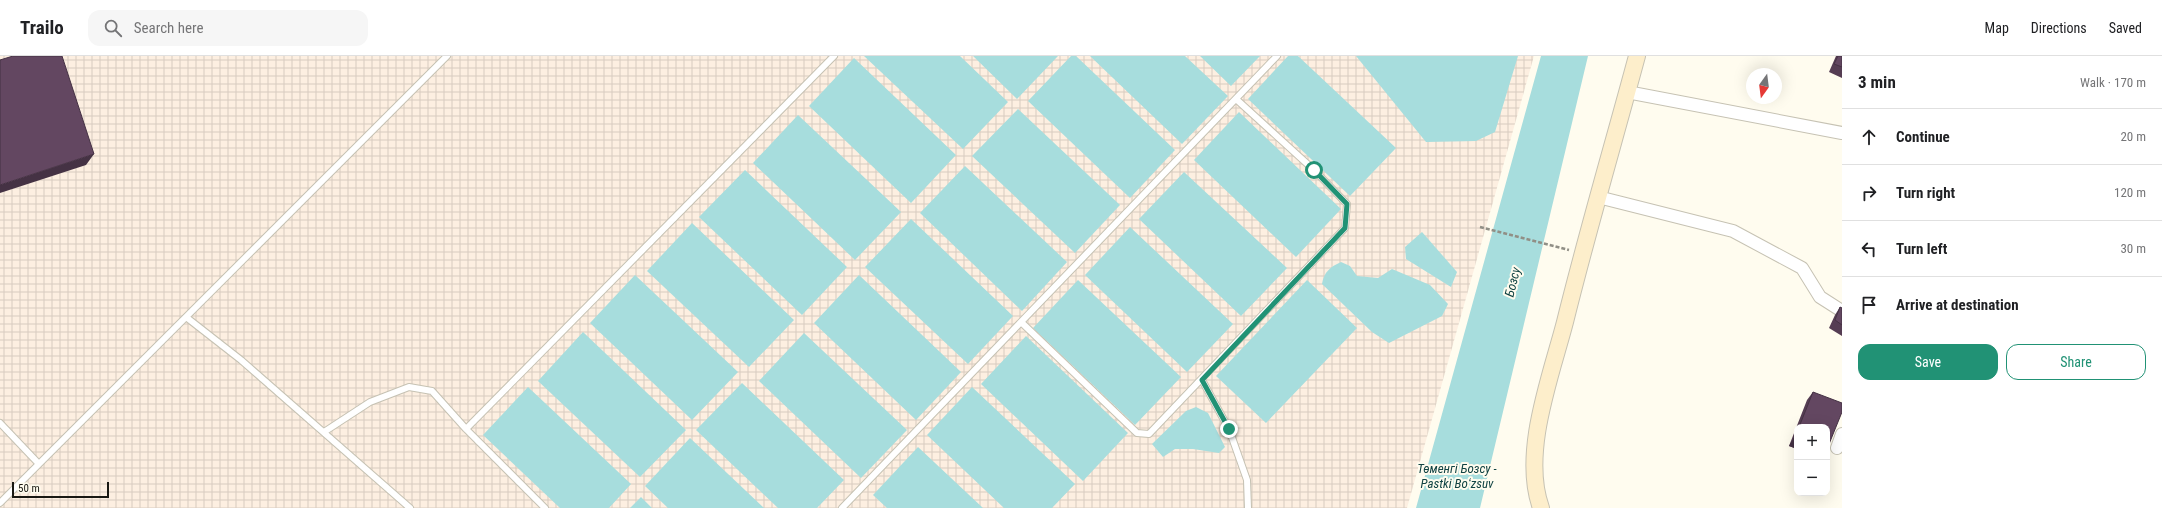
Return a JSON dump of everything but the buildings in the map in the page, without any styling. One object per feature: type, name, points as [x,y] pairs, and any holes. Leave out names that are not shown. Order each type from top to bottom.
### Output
[{"type":"main road","points":[[1541,508],[1535,477],[1538,431],[1582,254],[1637,56]]},
{"type":"street","points":[[1627,92],[1842,133]]},
{"type":"street","points":[[1598,197],[1732,231],[1802,268],[1820,297],[1842,311]]},
{"type":"street","points":[[1837,448],[1842,434]]},
{"type":"lane","points":[[0,503],[447,56]]},
{"type":"lane","points":[[466,429],[834,56]]},
{"type":"lane","points":[[842,508],[1277,56]]},
{"type":"lane","points":[[1021,322],[1137,433],[1149,434],[1202,380],[1345,228],[1347,222],[1347,204],[1314,170],[1236,99]]},
{"type":"lane","points":[[186,317],[241,360],[410,508]]},
{"type":"lane","points":[[1202,380],[1229,429],[1247,480],[1248,508]]},
{"type":"lane","points":[[324,432],[370,402],[409,387],[432,391],[466,429],[545,508]]},
{"type":"lane","points":[[0,423],[39,464]]},
{"type":"path","points":[[1480,227],[1560,248]]},
{"type":"shaded area","points":[[0,56],[1534,56],[1407,508],[0,508]]},
{"type":"water","points":[[864,56],[960,56],[1008,102],[963,149]]},
{"type":"water","points":[[973,56],[1058,56],[1017,99]]},
{"type":"water","points":[[1071,56],[1076,56],[1175,150],[1130,198],[1028,101]]},
{"type":"water","points":[[1090,56],[1185,56],[1228,96],[1182,144]]},
{"type":"water","points":[[1200,56],[1260,56],[1231,86]]},
{"type":"water","points":[[1288,56],[1298,56],[1396,148],[1350,196],[1248,99]]},
{"type":"water","points":[[1356,56],[1518,56],[1495,132],[1476,141],[1426,142]]},
{"type":"water","name":"Төменгі Бозсу - Pastki Boʻzsuv","points":[[1541,56],[1588,56],[1480,508],[1416,508]]},
{"type":"water","points":[[854,58],[956,155],[911,203],[809,106]]},
{"type":"water","points":[[1018,109],[1120,205],[1075,253],[972,156]]},
{"type":"water","points":[[1239,112],[1341,209],[1296,257],[1194,160]]},
{"type":"water","points":[[798,115],[901,212],[855,260],[753,163]]},
{"type":"water","points":[[965,166],[1067,262],[1022,311],[920,213]]},
{"type":"water","points":[[745,170],[847,267],[802,315],[699,217]]},
{"type":"water","points":[[1184,172],[1287,268],[1241,316],[1139,219]]},
{"type":"water","points":[[911,219],[1013,316],[968,364],[865,267]]},
{"type":"water","points":[[692,223],[794,320],[749,367],[647,271]]},
{"type":"water","points":[[1130,227],[1233,324],[1187,372],[1085,275]]},
{"type":"water","points":[[1422,232],[1457,272],[1451,287],[1406,259],[1405,247]]},
{"type":"water","points":[[1341,262],[1350,266],[1357,276],[1378,278],[1392,269],[1430,285],[1448,304],[1442,316],[1389,343],[1372,332],[1322,284],[1324,276],[1328,270]]},
{"type":"water","points":[[635,275],[738,372],[692,420],[590,323]]},
{"type":"water","points":[[859,275],[961,372],[916,420],[814,323]]},
{"type":"water","points":[[1078,280],[1181,377],[1135,425],[1033,328]]},
{"type":"water","points":[[1307,280],[1357,328],[1266,423],[1216,376]]},
{"type":"water","points":[[583,332],[686,430],[640,477],[538,381]]},
{"type":"water","points":[[804,333],[907,430],[861,478],[759,381]]},
{"type":"water","points":[[1026,336],[1128,433],[1083,481],[981,384]]},
{"type":"water","points":[[742,383],[844,480],[817,508],[778,508],[696,430]]},
{"type":"water","points":[[528,387],[631,484],[609,508],[560,508],[483,435]]},
{"type":"water","points":[[972,387],[1075,484],[1052,508],[1004,508],[927,435]]},
{"type":"water","points":[[1196,407],[1208,413],[1225,447],[1219,453],[1193,449],[1175,449],[1163,457],[1152,444],[1186,411]]},
{"type":"water","points":[[690,438],[764,508],[668,508],[645,486]]},
{"type":"water","points":[[918,447],[983,508],[887,508],[873,495]]},
{"type":"water","points":[[641,497],[652,508],[630,508]]},
{"type":"route","points":[[1229,429],[1202,380],[1345,228],[1347,222],[1347,204],[1314,170]]},
{"type":"water label","name":"Бозсу","points":[[1512,282]]}]
